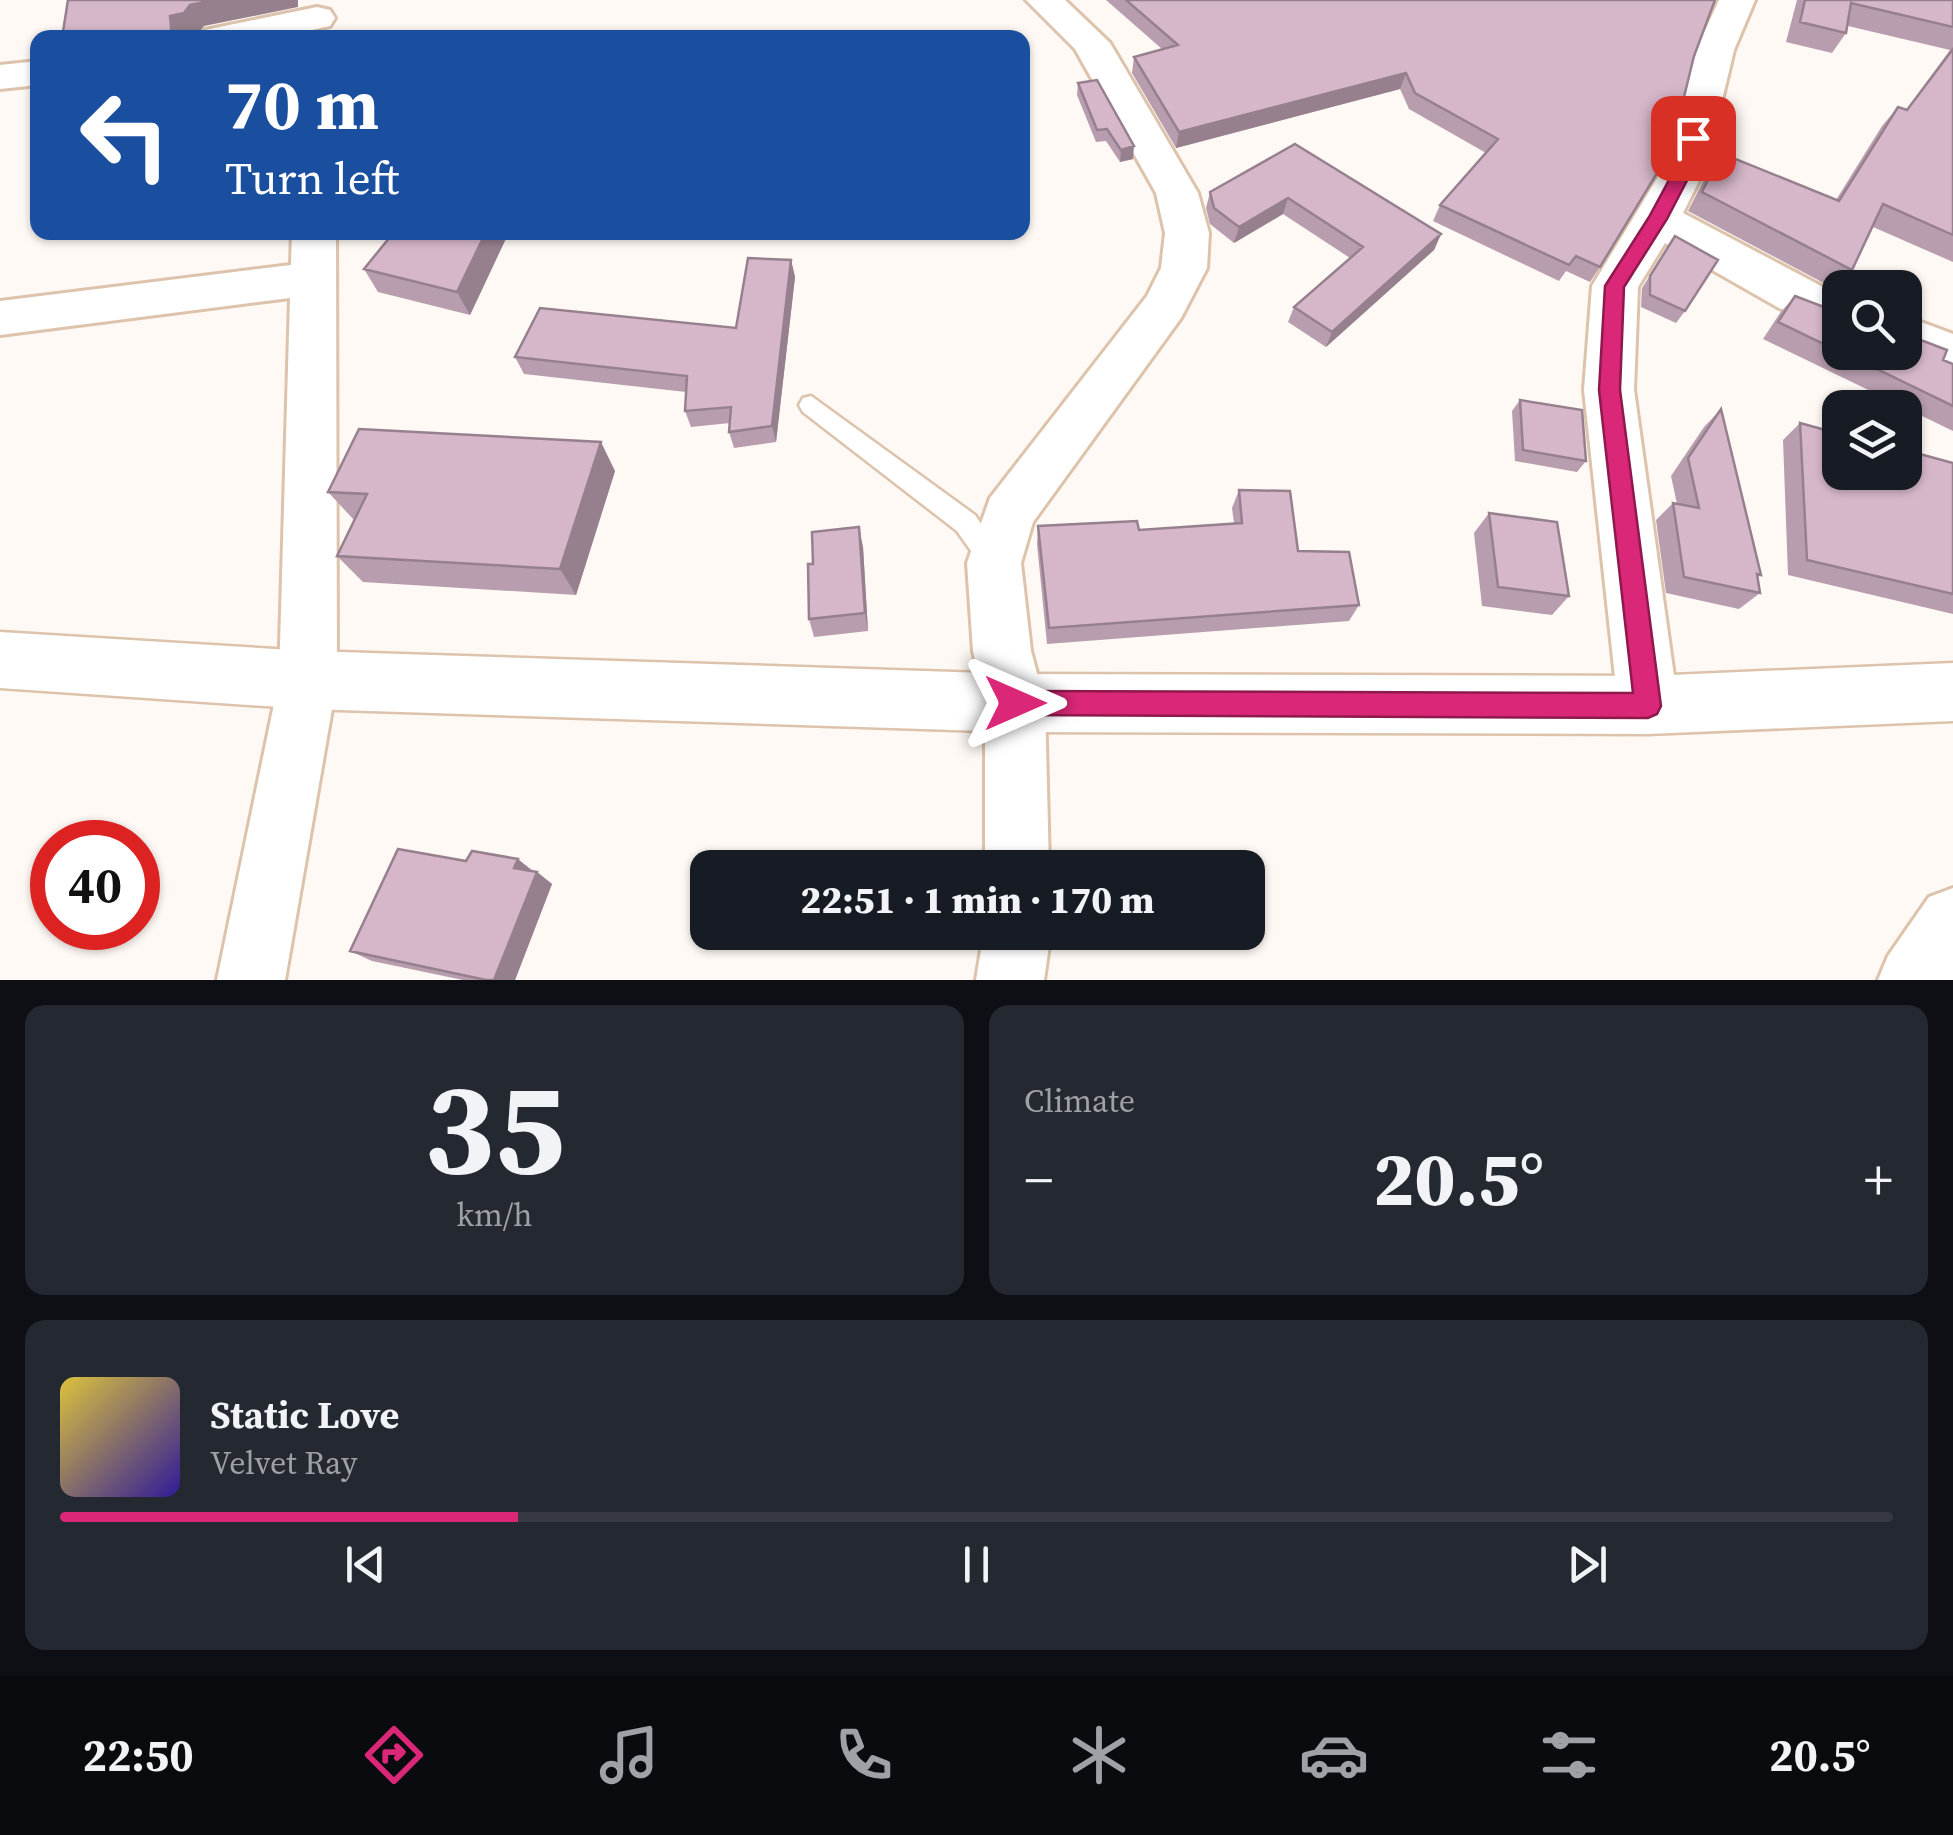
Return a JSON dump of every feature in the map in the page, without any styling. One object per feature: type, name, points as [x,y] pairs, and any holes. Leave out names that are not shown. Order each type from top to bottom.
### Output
[{"type":"street","points":[[1017,850],[1015,703],[1002,651],[994,564],[1010,514],[1166,306],[1184,268],[1187,232],[1177,193],[1091,43],[1044,0]]},
{"type":"street","points":[[1648,706],[1610,390],[1614,286],[1658,219],[1685,167],[1716,50],[1737,0]]},
{"type":"street","points":[[258,30],[317,18]]},
{"type":"street","points":[[0,77],[30,74]]},
{"type":"street","points":[[1658,219],[1794,296],[1822,308]]},
{"type":"street","points":[[0,318],[314,256],[308,680],[252,980]]},
{"type":"street","points":[[1922,341],[1953,354]]},
{"type":"street","points":[[0,660],[308,680],[1015,703],[1648,706],[1953,692]]},
{"type":"street","points":[[1912,980],[1953,921]]},
{"type":"street","points":[[1010,980],[1015,950]]},
{"type":"lane","points":[[811,406],[966,523],[994,564]]},
{"type":"building","points":[[68,0],[215,0],[190,5],[184,13],[170,16],[171,30],[63,30]]},
{"type":"building","points":[[1126,0],[1715,0],[1694,56],[1671,150],[1600,267],[1576,256],[1569,265],[1440,205],[1498,139],[1415,93],[1406,73],[1179,132],[1134,57],[1178,45]]},
{"type":"building","points":[[1805,0],[1953,0],[1953,27],[1851,3],[1846,33],[1800,22]]},
{"type":"building","points":[[1953,49],[1953,235],[1883,204],[1852,270],[1702,192],[1721,153],[1839,201],[1898,107],[1907,110]]},
{"type":"building","points":[[1097,80],[1134,146],[1121,150],[1107,129],[1097,130],[1078,83]]},
{"type":"building","points":[[1295,144],[1441,234],[1332,332],[1294,307],[1363,247],[1288,198],[1239,227],[1214,208],[1210,192]]},
{"type":"building","points":[[1675,236],[1718,260],[1685,311],[1650,295],[1650,276]]},
{"type":"building","points":[[388,240],[482,240],[457,292],[364,269]]},
{"type":"building","points":[[748,258],[791,260],[772,426],[729,432],[731,407],[685,411],[687,376],[515,357],[540,308],[736,328]]},
{"type":"building","points":[[1795,296],[1822,306],[1822,343],[1778,322]]},
{"type":"building","points":[[1922,341],[1947,350],[1943,360],[1953,364],[1953,406],[1879,370],[1922,370]]},
{"type":"building","points":[[1520,400],[1582,410],[1586,461],[1523,450]]},
{"type":"building","points":[[1721,409],[1761,575],[1757,574],[1760,593],[1684,577],[1673,503],[1699,508],[1688,458]]},
{"type":"building","points":[[1800,423],[1822,429],[1822,490],[1922,490],[1922,455],[1953,463],[1953,594],[1807,560]]},
{"type":"building","points":[[359,429],[601,442],[560,569],[337,556],[367,494],[328,492]]},
{"type":"building","points":[[1239,490],[1290,491],[1298,551],[1349,552],[1359,605],[1049,628],[1038,526],[1137,521],[1139,530],[1242,523]]},
{"type":"building","points":[[1489,513],[1557,522],[1569,596],[1498,587]]},
{"type":"building","points":[[859,527],[865,613],[809,619],[812,532]]},
{"type":"building","points":[[398,849],[466,861],[472,851],[518,859],[514,868],[537,872],[494,980],[350,951]]},
{"type":"route","points":[[1015,703],[1648,706],[1610,390],[1614,286],[1658,219],[1685,167],[1693,138]]}]
